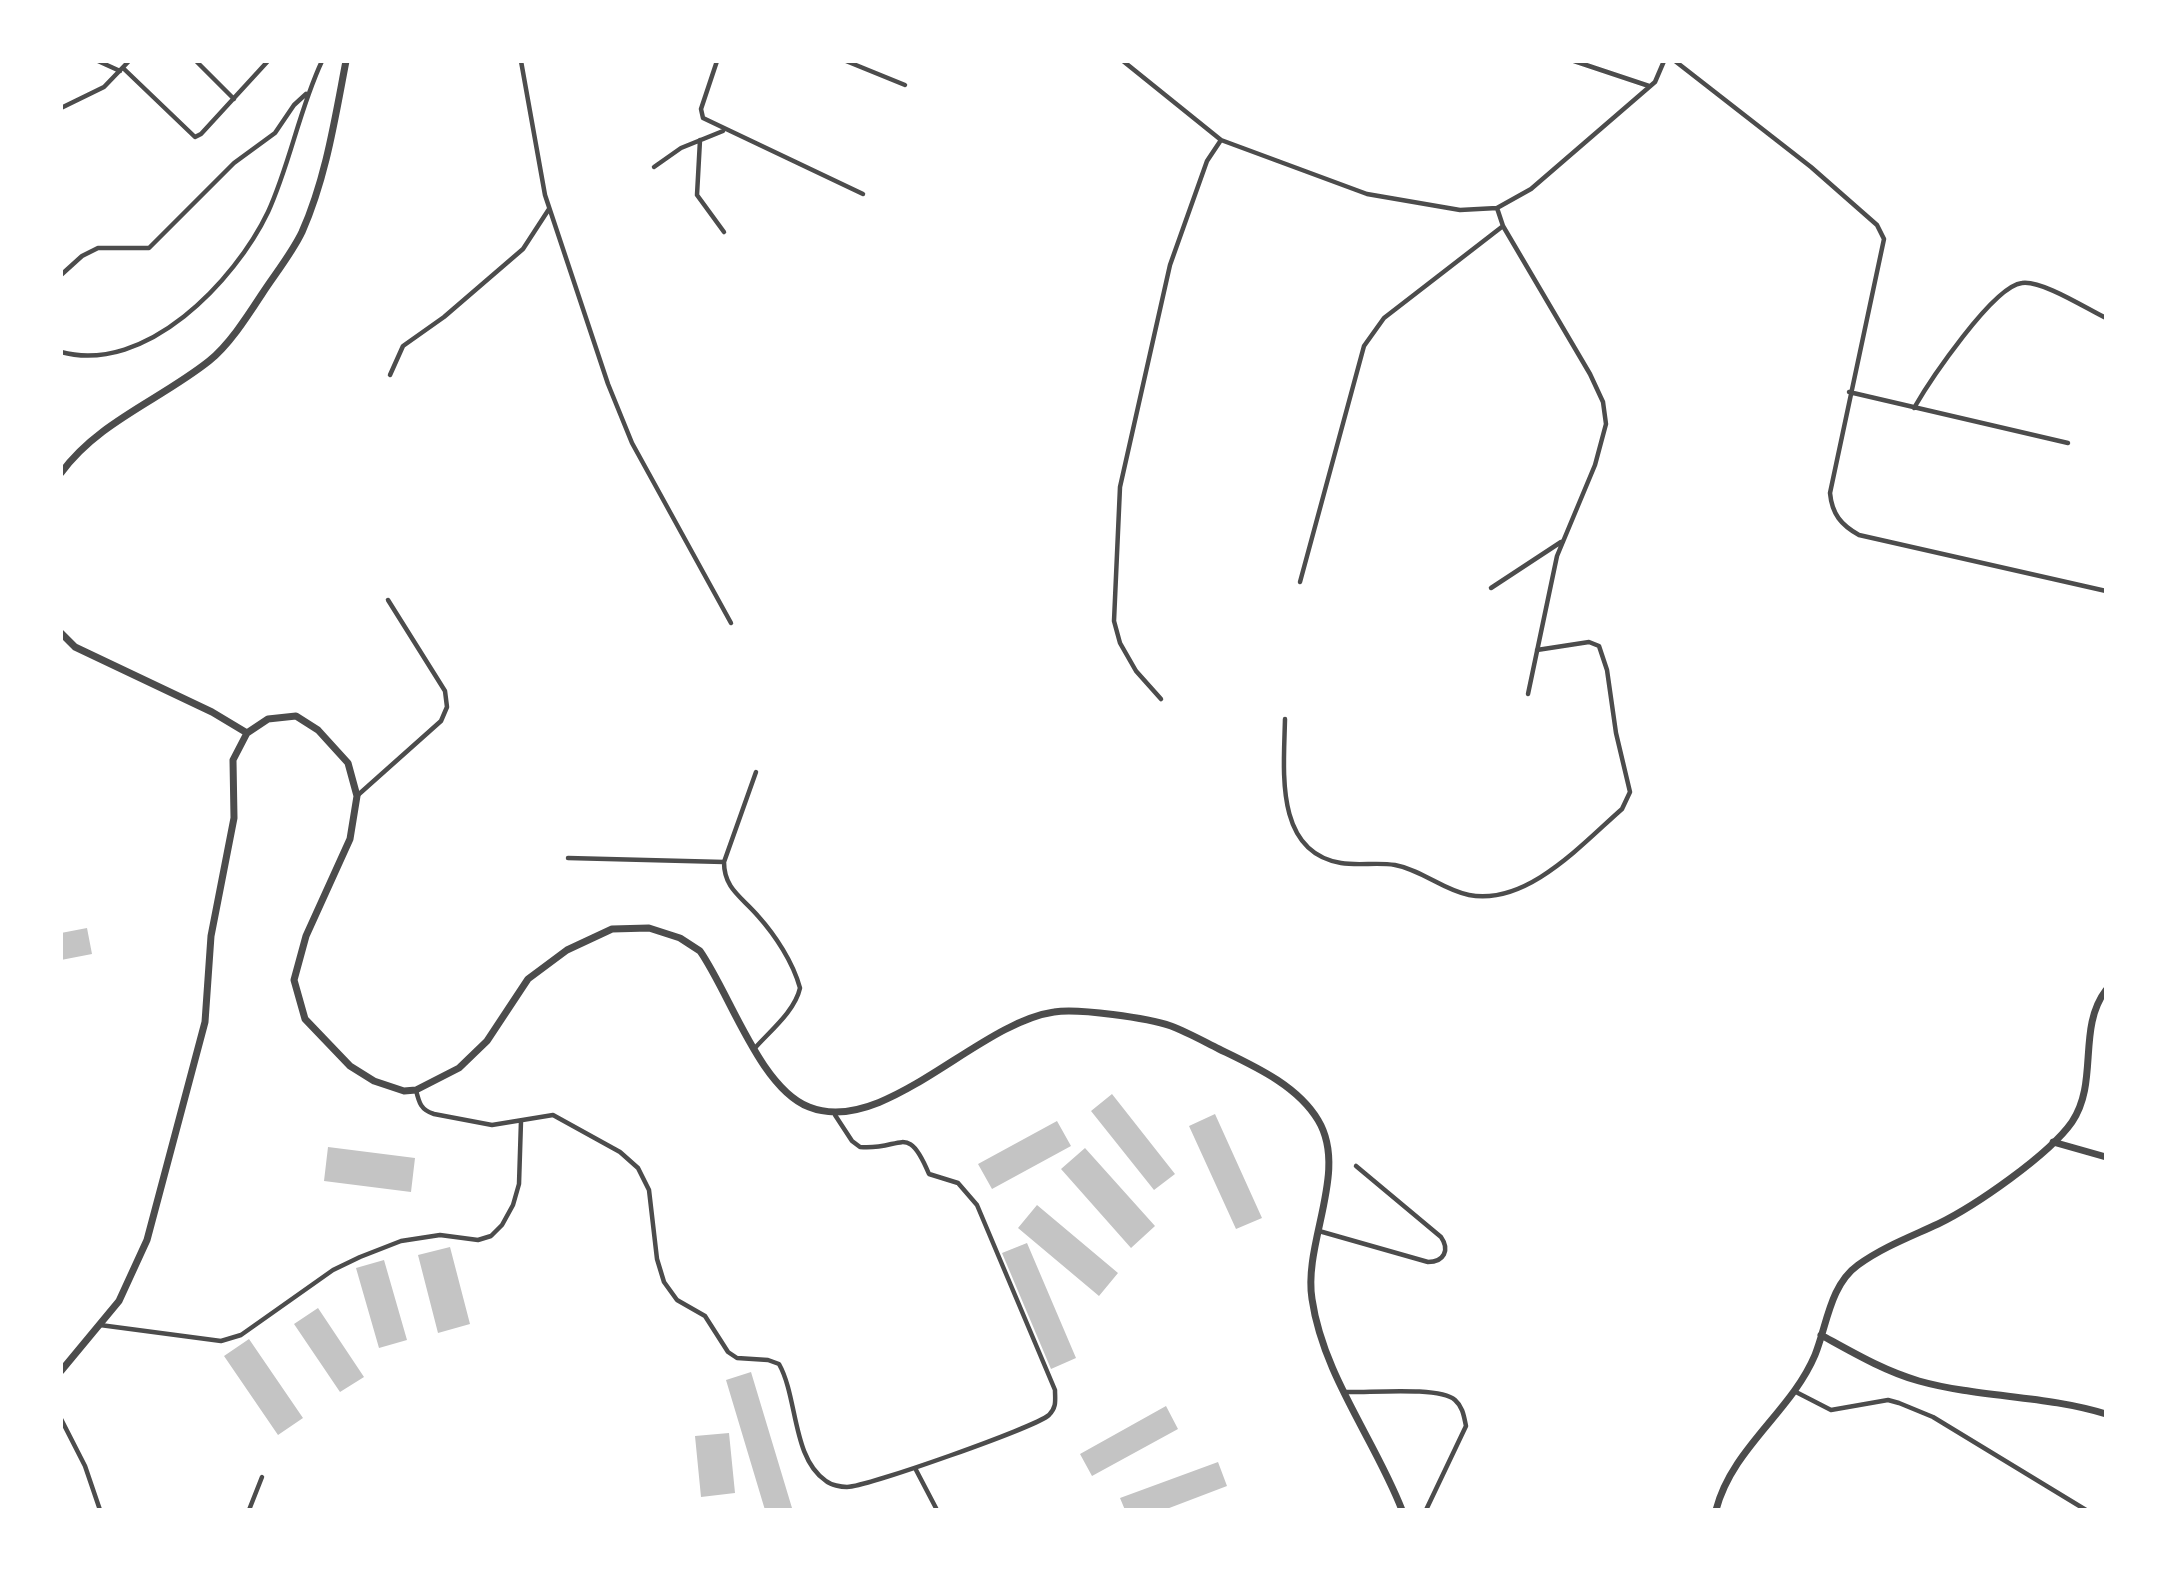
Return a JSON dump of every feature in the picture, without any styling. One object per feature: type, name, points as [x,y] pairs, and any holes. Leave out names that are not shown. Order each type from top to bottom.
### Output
[{"type":"street","points":[[61,474],[77,451],[115,421],[157,397],[211,359],[250,313],[302,232],[329,151],[344,63]]},
{"type":"street","points":[[61,633],[75,647],[212,712],[247,733]]},
{"type":"street","points":[[63,1367],[119,1301],[147,1240],[205,1022],[211,936],[233,818],[233,760],[247,733],[268,719],[296,716],[318,730],[348,763],[357,796],[350,839],[306,936],[293,980],[306,1020],[350,1066],[374,1081],[404,1091],[416,1090],[459,1068],[487,1041],[528,979],[567,950],[612,929],[649,928],[680,938],[700,951],[774,1082],[788,1095],[808,1107],[835,1115],[862,1111],[950,1064],[1006,1026],[1055,1012],[1115,1016],[1170,1026],[1258,1067],[1301,1099],[1318,1120],[1328,1142],[1312,1261],[1311,1297],[1320,1334],[1345,1392],[1390,1479],[1402,1510]]},
{"type":"street","points":[[1716,1510],[1734,1468],[1794,1391],[1815,1355],[1838,1292],[1854,1268],[1895,1242],[1940,1223],[1997,1187],[2053,1142],[2073,1120],[2085,1082],[2090,1023],[2106,990]]},
{"type":"street","points":[[2053,1142],[2106,1157]]},
{"type":"street","points":[[1821,1335],[1918,1381],[1979,1394],[2069,1405],[2106,1414]]},
{"type":"lane","points":[[97,61],[121,70],[195,137],[268,61]]},
{"type":"lane","points":[[62,107],[104,87],[129,61]]},
{"type":"lane","points":[[195,61],[234,99]]},
{"type":"lane","points":[[61,352],[96,356],[127,349],[163,332],[200,303],[258,233],[270,208],[306,93],[322,61]]},
{"type":"lane","points":[[521,61],[550,208],[608,384],[632,443],[731,623]]},
{"type":"lane","points":[[717,61],[701,109],[703,118],[863,194]]},
{"type":"lane","points":[[846,61],[905,85]]},
{"type":"lane","points":[[1123,61],[1221,140],[1367,194],[1460,210],[1497,208],[1531,189],[1649,86],[1664,68],[1664,61]]},
{"type":"lane","points":[[1574,61],[1649,86]]},
{"type":"lane","points":[[1675,61],[1811,167],[1877,225],[1884,239],[1883,256],[1849,392],[1830,493],[1831,507],[1846,528],[1859,535],[2106,592]]},
{"type":"lane","points":[[61,275],[82,256],[98,248],[149,247],[234,163],[275,133],[306,93]]},
{"type":"lane","points":[[654,167],[671,154],[724,130]]},
{"type":"lane","points":[[700,140],[697,195],[724,232]]},
{"type":"lane","points":[[1161,699],[1136,671],[1120,643],[1114,621],[1120,487],[1170,265],[1207,161],[1221,140]]},
{"type":"lane","points":[[390,375],[403,346],[459,305],[523,249],[550,208]]},
{"type":"lane","points":[[1497,208],[1503,226],[1590,374],[1603,402],[1606,424],[1595,465],[1562,541],[1528,694]]},
{"type":"lane","points":[[1300,582],[1368,338],[1384,318],[1503,226]]},
{"type":"lane","points":[[1914,408],[1952,351],[2000,295],[2011,287],[2021,283],[2035,284],[2106,318]]},
{"type":"lane","points":[[1849,392],[2068,443]]},
{"type":"lane","points":[[1491,588],[1562,541]]},
{"type":"lane","points":[[357,796],[441,721],[447,707],[445,691],[388,600]]},
{"type":"lane","points":[[1285,719],[1285,799],[1289,817],[1310,850],[1343,864],[1407,868],[1471,896],[1525,889],[1622,809],[1630,792],[1616,733],[1607,670],[1599,646],[1589,642],[1537,650]]},
{"type":"lane","points":[[755,1048],[788,1011],[798,997],[800,988],[774,935],[730,888],[724,876],[724,862],[756,772]]},
{"type":"lane","points":[[568,858],[724,862]]},
{"type":"lane","points":[[416,1090],[419,1103],[425,1111],[492,1125],[522,1121],[534,1115],[552,1115],[620,1152],[638,1168],[649,1190],[657,1259],[664,1282],[677,1300],[705,1316],[728,1352],[737,1358],[768,1360],[779,1364],[814,1472],[829,1484],[847,1487],[915,1468],[1048,1416],[1055,1406],[1055,1390],[977,1205],[958,1183],[929,1174],[919,1150],[912,1144],[902,1142],[860,1147],[852,1141],[835,1115]]},
{"type":"lane","points":[[99,1325],[221,1341],[241,1335],[333,1270],[401,1241],[440,1236],[478,1240],[491,1236],[502,1225],[513,1205],[519,1184],[522,1121]]},
{"type":"lane","points":[[1318,1231],[1428,1262],[1440,1260],[1445,1254],[1446,1248],[1441,1237],[1356,1166]]},
{"type":"lane","points":[[1794,1391],[1831,1409],[1888,1400],[1933,1417],[2086,1510]]},
{"type":"lane","points":[[1345,1392],[1438,1393],[1455,1399],[1463,1411],[1466,1426],[1426,1510]]},
{"type":"lane","points":[[61,1419],[85,1466],[100,1510]]},
{"type":"lane","points":[[915,1468],[937,1510]]},
{"type":"lane","points":[[249,1510],[262,1477]]},
{"type":"building","points":[[87,928],[92,954],[61,960],[61,933]]},
{"type":"building","points":[[1112,1094],[1175,1174],[1154,1190],[1091,1111]]},
{"type":"building","points":[[1215,1114],[1262,1218],[1236,1229],[1189,1126]]},
{"type":"building","points":[[1057,1121],[1071,1146],[992,1189],[978,1164]]},
{"type":"building","points":[[328,1147],[415,1158],[411,1192],[324,1181]]},
{"type":"building","points":[[1085,1148],[1155,1226],[1131,1248],[1061,1169]]},
{"type":"building","points":[[1037,1205],[1118,1273],[1099,1296],[1018,1228]]},
{"type":"building","points":[[1027,1243],[1076,1358],[1051,1369],[1002,1253]]},
{"type":"building","points":[[450,1247],[470,1324],[438,1333],[418,1255]]},
{"type":"building","points":[[384,1260],[407,1340],[379,1348],[356,1268]]},
{"type":"building","points":[[318,1308],[364,1377],[340,1392],[294,1324]]},
{"type":"building","points":[[249,1339],[303,1418],[278,1435],[224,1356]]},
{"type":"building","points":[[751,1372],[792,1508],[787,1510],[765,1510],[726,1380]]},
{"type":"building","points":[[1166,1406],[1178,1429],[1092,1476],[1080,1454]]},
{"type":"building","points":[[729,1433],[735,1493],[701,1497],[695,1436]]},
{"type":"building","points":[[1218,1462],[1227,1486],[1164,1510],[1125,1510],[1120,1498]]}]
